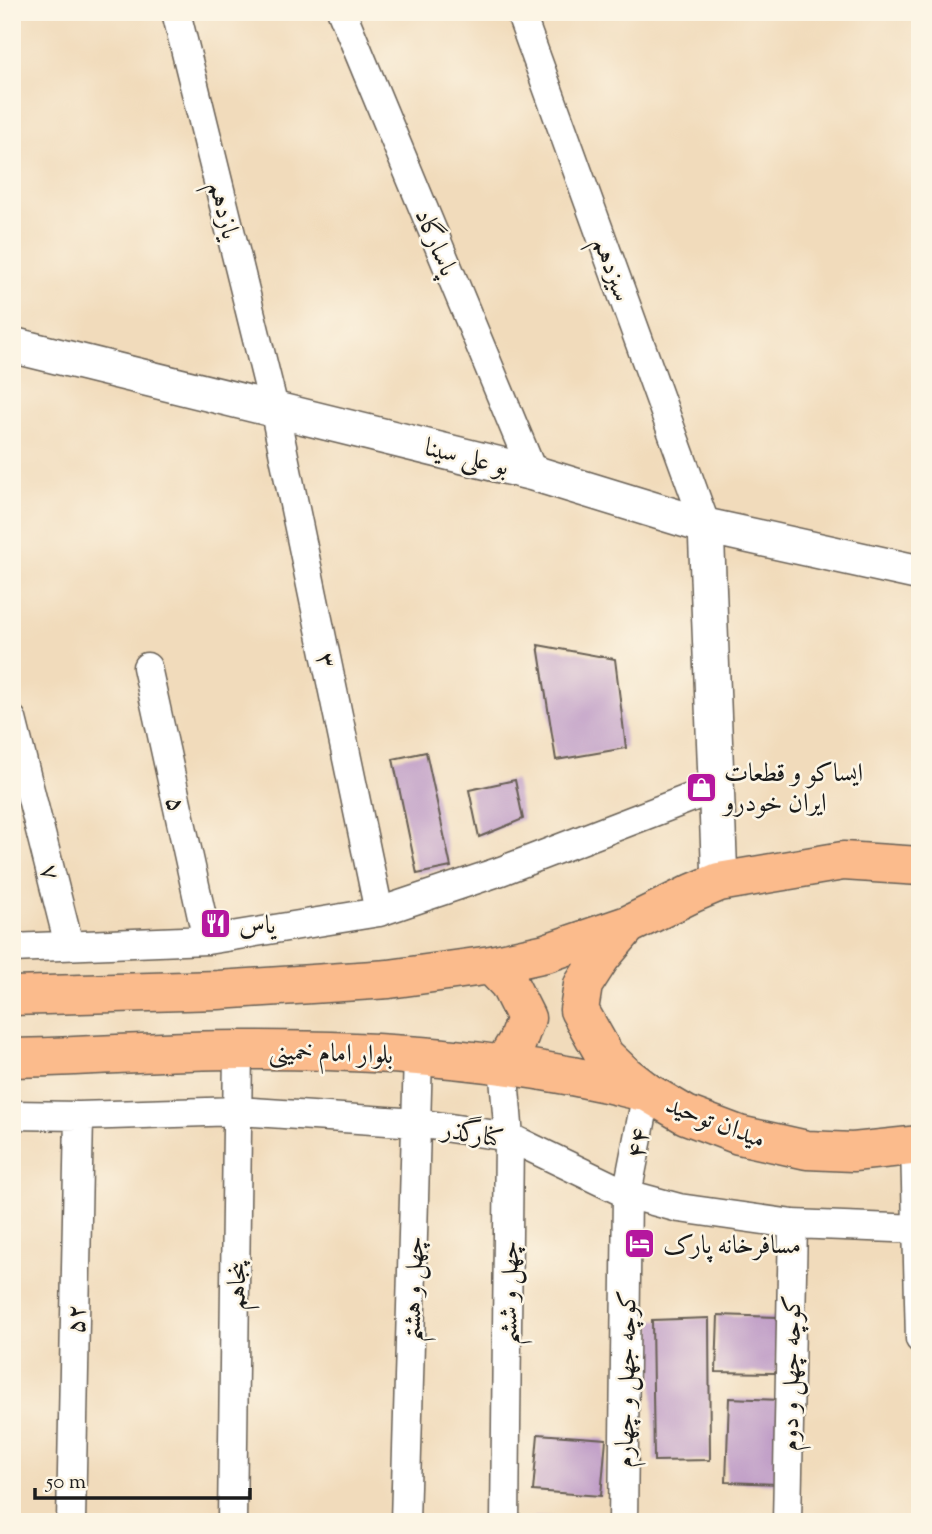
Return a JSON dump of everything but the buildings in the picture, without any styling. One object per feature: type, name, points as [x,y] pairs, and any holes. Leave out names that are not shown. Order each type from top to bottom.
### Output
[{"type":"main road","name":"میدان توحید","points":[[917,1146],[853,1152],[807,1150],[739,1135],[686,1115],[647,1092],[605,1056],[579,1010],[583,985],[601,957],[628,925],[659,908],[720,882],[843,861],[920,866]]},
{"type":"main road","points":[[12,996],[218,990],[389,979],[491,965],[546,953],[628,925]]},
{"type":"main road","points":[[491,965],[509,984],[526,1018],[517,1042],[503,1065]]},
{"type":"main road","name":"بلوار امام خمینی","points":[[12,1058],[238,1049],[418,1055],[467,1059],[599,1080],[647,1092]]},
{"type":"street","name":"یازدهم","points":[[176,12],[274,408]]},
{"type":"street","name":"پاسارگاد","points":[[342,12],[533,473]]},
{"type":"street","name":"سیزدهم","points":[[520,12],[706,526]]},
{"type":"street","name":"بو علی سینا","points":[[12,345],[533,473],[706,526],[920,573]]},
{"type":"street","name":"۳","points":[[274,408],[379,912]]},
{"type":"street","points":[[706,526],[720,882]]},
{"type":"street","name":"۵","points":[[147,667],[207,940]]},
{"type":"street","name":"۷","points":[[12,719],[69,945]]},
{"type":"street","points":[[12,948],[207,940],[379,912],[502,871],[716,788]]},
{"type":"street","name":"پنجاهم","points":[[232,1522],[238,1049]]},
{"type":"street","name":"چهل و هشتم","points":[[405,1522],[418,1055]]},
{"type":"street","name":"چهل و ششم","points":[[503,1065],[509,1138],[505,1522]]},
{"type":"street","name":"۴۴","points":[[627,1194],[647,1092]]},
{"type":"street","name":"کنارگذر","points":[[12,1115],[79,1116],[239,1111],[417,1123],[509,1138],[627,1194],[679,1208],[793,1224],[918,1229]]},
{"type":"street","name":"۵۲","points":[[71,1522],[79,1116]]},
{"type":"street","points":[[917,1146],[920,1339]]},
{"type":"street","name":"کوچه جهل و چهارم","points":[[623,1522],[627,1194]]},
{"type":"street","name":"کوچه چهل و دوم","points":[[787,1522],[793,1224]]},
{"type":"place","name":"ایساکو و قطعات ایران خودرو","points":[[701,787]]},
{"type":"place","name":"یاس","points":[[216,924]]},
{"type":"place","name":"مسافرخانه پارک","points":[[640,1244]]}]
